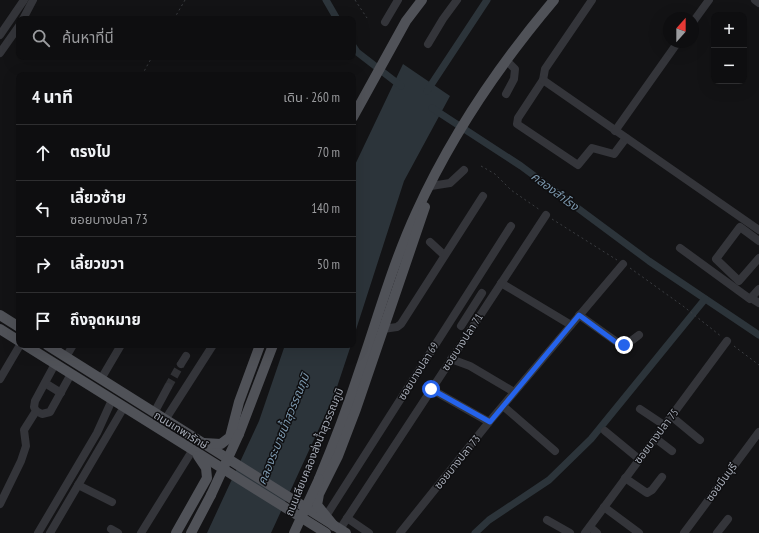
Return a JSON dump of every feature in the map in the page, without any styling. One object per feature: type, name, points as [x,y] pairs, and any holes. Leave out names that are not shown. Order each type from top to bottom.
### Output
[{"type":"main road","points":[[356,110],[406,21],[422,0]]},
{"type":"main road","name":"ถนนเลียบคลองส่งน้ำสุวรรณภูมิ","points":[[294,533],[319,479],[341,424],[402,246],[434,178],[466,118],[507,60],[554,0]]},
{"type":"main road","points":[[340,529],[317,505],[319,494],[338,456],[434,178]]},
{"type":"main road","points":[[0,315],[16,325]]},
{"type":"main road","points":[[0,329],[16,339]]},
{"type":"main road","name":"ถนนเทพารักษ์","points":[[30,348],[213,464],[326,533]]},
{"type":"main road","name":"ถนนเทพารักษ์","points":[[52,348],[200,443],[340,529]]},
{"type":"main road","points":[[200,443],[221,444],[230,437],[239,402],[259,348]]},
{"type":"main road","points":[[191,533],[211,495],[239,434],[272,348]]},
{"type":"main road","points":[[176,533],[207,478],[206,468],[194,452]]},
{"type":"street","points":[[0,35],[23,2],[28,4],[32,0]]},
{"type":"street","points":[[24,16],[32,0]]},
{"type":"street","points":[[386,22],[398,0]]},
{"type":"street","points":[[428,44],[443,19],[458,0]]},
{"type":"street","points":[[592,0],[545,69],[543,80],[518,118],[518,127],[578,165],[592,148],[614,154],[626,138]]},
{"type":"street","points":[[699,13],[708,0]]},
{"type":"street","points":[[755,0],[759,2]]},
{"type":"street","points":[[0,53],[16,30]]},
{"type":"street","points":[[615,130],[674,48]]},
{"type":"street","points":[[506,94],[516,73],[515,69],[507,60]]},
{"type":"street","points":[[543,80],[615,130],[746,226],[759,241]]},
{"type":"street","points":[[434,178],[450,183],[464,170]]},
{"type":"street","points":[[383,329],[397,327],[402,324],[444,254],[483,196]]},
{"type":"street","name":"ซอยบางปลา 71","points":[[340,529],[546,215]]},
{"type":"street","name":"ซอยบางปลา 69","points":[[326,516],[511,226]]},
{"type":"street","points":[[759,230],[746,226],[740,227],[716,259],[739,281],[759,258]]},
{"type":"street","points":[[430,242],[444,254]]},
{"type":"street","points":[[680,248],[750,299],[751,298],[759,303]]},
{"type":"street","name":"ซอยบางปลา 73","points":[[400,533],[514,392],[623,264]]},
{"type":"street","points":[[501,283],[571,325]]},
{"type":"street","points":[[751,298],[759,289]]},
{"type":"street","points":[[460,326],[482,293]]},
{"type":"street","points":[[461,304],[479,317]]},
{"type":"street","points":[[579,315],[621,345],[627,344],[639,334]]},
{"type":"street","name":"ซอยบางปลา 75","points":[[588,530],[727,341]]},
{"type":"street","points":[[0,379],[18,348]]},
{"type":"street","points":[[66,357],[71,348]]},
{"type":"street","points":[[101,379],[119,348]]},
{"type":"street","points":[[166,420],[211,348]]},
{"type":"street","points":[[451,359],[470,366],[514,392]]},
{"type":"street","points":[[55,364],[35,401],[34,407],[36,411],[42,414],[50,412],[71,374]]},
{"type":"street","points":[[45,383],[61,393]]},
{"type":"street","points":[[154,413],[168,387]]},
{"type":"street","points":[[431,389],[490,422]]},
{"type":"street","points":[[38,533],[97,433],[112,400]]},
{"type":"street","points":[[503,406],[555,451]]},
{"type":"street","points":[[50,533],[124,407]]},
{"type":"street","points":[[640,409],[664,425]]},
{"type":"street","points":[[0,504],[21,461],[26,446],[24,430],[36,411]]},
{"type":"street","points":[[671,416],[700,440]]},
{"type":"street","points":[[605,431],[639,459]]},
{"type":"street","name":"ซอยมีนบุรี","points":[[684,533],[759,432]]},
{"type":"street","points":[[655,438],[672,452]]},
{"type":"street","points":[[141,533],[194,452]]},
{"type":"street","points":[[625,478],[647,493],[652,490],[662,477]]},
{"type":"street","points":[[78,485],[112,502]]},
{"type":"street","points":[[604,507],[639,533]]},
{"type":"street","points":[[347,518],[369,533]]},
{"type":"street","points":[[718,533],[728,519]]},
{"type":"street","points":[[547,520],[570,533]]},
{"type":"street","points":[[588,530],[597,533]]},
{"type":"path","points":[[176,16],[185,0]]},
{"type":"path","points":[[355,0],[367,18]]},
{"type":"path","points":[[144,72],[150,60]]},
{"type":"water","points":[[403,64],[450,96],[404,181],[356,330],[356,163]]},
{"type":"water","name":"คลองระบายน้ำสุวรรณภูมิ","points":[[284,348],[350,348],[334,396],[271,533],[207,533],[259,421]]},
{"type":"waterway","name":"คลองสำโรง","points":[[326,0],[335,16]]},
{"type":"waterway","points":[[427,91],[487,0]]},
{"type":"waterway","name":"คลองสำโรง","points":[[356,50],[401,86]]},
{"type":"waterway","name":"คลองสำโรง","points":[[432,108],[521,166],[649,261],[759,335]]},
{"type":"waterway","points":[[475,533],[489,520],[549,480],[591,439],[705,299]]},
{"type":"tunnel","points":[[168,387],[181,364]]},
{"type":"route","points":[[431,389],[490,422],[579,315],[617,343],[624,345]]}]
